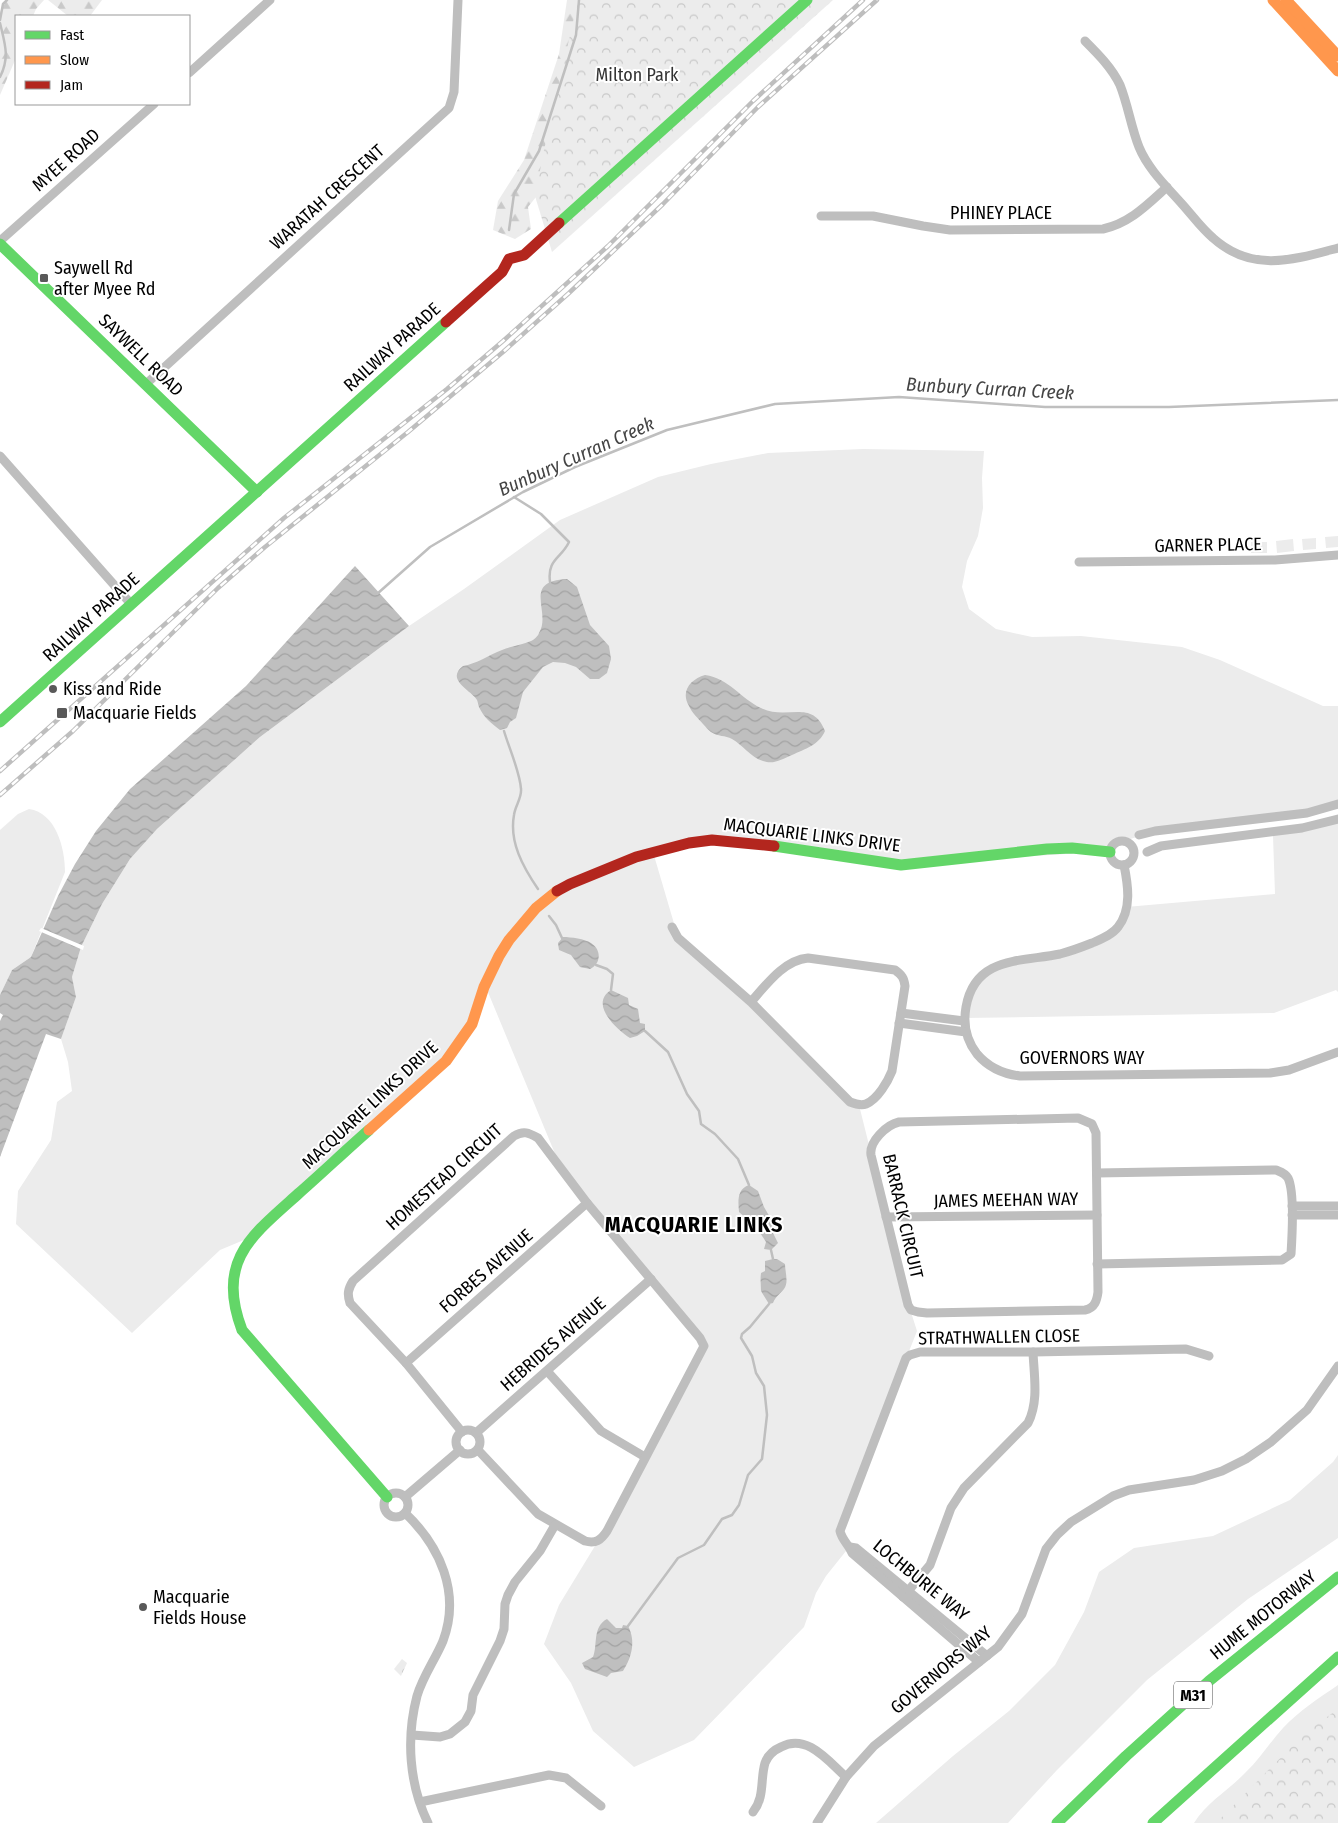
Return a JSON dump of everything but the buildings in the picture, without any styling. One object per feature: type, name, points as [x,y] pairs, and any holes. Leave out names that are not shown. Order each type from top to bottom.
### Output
[{"type":"main road","name":"RAILWAY PARADE","points":[[0,722],[502,272],[509,259],[524,255],[807,0]]},
{"type":"main road","points":[[1273,0],[1338,71]]},
{"type":"main road","points":[[1286,0],[1338,56]]},
{"type":"main road","name":"SAYWELL ROAD","points":[[0,243],[257,492]]},
{"type":"main road","name":"MACQUARIE LINKS DRIVE","points":[[387,1497],[242,1330],[232,1295],[234,1274],[245,1246],[257,1231],[434,1073],[452,1054],[472,1024],[484,987],[499,956],[509,940],[536,908],[554,893],[609,867],[670,847],[712,840],[773,846],[901,865],[1047,849],[1072,848],[1110,852]]},
{"type":"main road","name":"HUME MOTORWAY","points":[[1057,1823],[1126,1756],[1209,1681],[1338,1577]]},
{"type":"main road","points":[[1153,1823],[1338,1657]]},
{"type":"street","points":[[190,72],[270,0]]},
{"type":"street","name":"WARATAH CRESCENT","points":[[146,384],[449,108],[454,92],[458,0]]},
{"type":"street","points":[[1085,41],[1114,74],[1120,85],[1139,147],[1153,171],[1212,238],[1231,251],[1262,261],[1284,261],[1338,248]]},
{"type":"street","name":"MYEE ROAD","points":[[0,243],[153,105]]},
{"type":"street","name":"PHINEY PLACE","points":[[821,216],[873,216],[950,230],[1103,228],[1112,227],[1129,220],[1167,187]]},
{"type":"street","points":[[0,456],[131,604]]},
{"type":"street","name":"GARNER PLACE","points":[[1078,562],[1275,560],[1338,555]]},
{"type":"street","points":[[1139,835],[1155,830],[1307,813],[1338,804]]},
{"type":"street","points":[[1147,852],[1162,846],[1302,828],[1338,819]]},
{"type":"street","points":[[1119,841],[1130,844],[1134,849],[1134,857],[1130,862],[1124,864],[1114,861],[1110,852],[1113,845],[1119,841]]},
{"type":"street","name":"GOVERNORS WAY","points":[[1124,864],[1128,893],[1123,918],[1118,928],[1109,935],[1078,949],[1059,954],[1008,961],[997,965],[985,972],[972,989],[967,1000],[964,1021],[966,1032],[971,1045],[987,1063],[1005,1073],[1020,1076],[1270,1073],[1289,1070],[1338,1052]]},
{"type":"street","points":[[672,927],[678,938],[751,1002],[850,1102],[857,1105],[865,1105],[871,1101],[889,1078],[892,1071],[905,986],[901,974],[895,970],[808,958],[794,960],[751,1002]]},
{"type":"street","points":[[900,1018],[964,1021]]},
{"type":"street","points":[[900,1018],[966,1032]]},
{"type":"street","name":"BARRACK CIRCUIT","points":[[1084,1119],[1092,1124],[1096,1130],[1097,1215],[1097,1299],[1089,1309],[918,1312],[911,1310],[908,1305],[871,1156],[871,1147],[888,1127],[899,1122],[1084,1119]]},
{"type":"street","name":"HOMESTEAD CIRCUIT","points":[[462,1432],[406,1363],[350,1303],[348,1288],[353,1281],[514,1136],[521,1132],[529,1133],[538,1138],[587,1203],[652,1279],[704,1346],[644,1457],[607,1531],[601,1539],[593,1543],[585,1541],[534,1510],[478,1450]]},
{"type":"street","points":[[1097,1173],[1276,1170],[1283,1172],[1288,1177],[1292,1210],[1291,1254],[1282,1260],[1097,1264]]},
{"type":"street","name":"FORBES AVENUE","points":[[406,1363],[587,1203]]},
{"type":"street","points":[[1292,1210],[1338,1206]]},
{"type":"street","points":[[1292,1210],[1338,1215]]},
{"type":"street","name":"JAMES MEEHAN WAY","points":[[886,1217],[1097,1215]]},
{"type":"street","name":"HEBRIDES AVENUE","points":[[476,1433],[652,1279]]},
{"type":"street","name":"STRATHWALLEN CLOSE","points":[[850,1548],[842,1538],[840,1531],[842,1524],[906,1358],[910,1354],[920,1352],[1186,1349],[1209,1356]]},
{"type":"street","points":[[906,1594],[930,1565],[951,1508],[960,1494],[1028,1423],[1035,1401],[1033,1352]]},
{"type":"street","name":"GOVERNORS WAY","points":[[817,1823],[827,1804],[846,1778],[874,1746],[998,1647],[1022,1614],[1046,1549],[1056,1535],[1071,1522],[1113,1496],[1129,1490],[1194,1480],[1222,1471],[1246,1459],[1271,1442],[1307,1410],[1338,1366]]},
{"type":"street","points":[[547,1371],[601,1431],[644,1457]]},
{"type":"street","points":[[469,1430],[476,1433],[480,1441],[478,1450],[468,1454],[460,1450],[456,1441],[462,1432],[469,1430]]},
{"type":"street","points":[[405,1497],[460,1450]]},
{"type":"street","points":[[398,1493],[405,1497],[408,1506],[405,1514],[398,1517],[388,1514],[384,1504],[387,1497],[398,1493]]},
{"type":"street","points":[[405,1514],[427,1539],[438,1556],[450,1590],[447,1627],[418,1694],[412,1716],[410,1752],[412,1769],[420,1802],[428,1823]]},
{"type":"street","points":[[412,1735],[440,1737],[450,1734],[465,1722],[471,1711],[473,1695],[500,1641],[504,1629],[505,1604],[508,1594],[515,1582],[540,1551],[555,1524]]},
{"type":"street","name":"LOCHBURIE WAY","points":[[850,1548],[856,1548],[979,1662]]},
{"type":"street","name":"LOCHBURIE WAY","points":[[906,1594],[987,1656]]},
{"type":"street","points":[[753,1812],[760,1801],[767,1760],[773,1752],[786,1744],[797,1742],[811,1747],[846,1778]]},
{"type":"street","points":[[420,1802],[549,1775],[566,1778],[601,1806]]},
{"type":"green space","points":[[6,0],[44,0],[33,15],[15,15],[15,60],[0,95],[0,12]]},
{"type":"green space","points":[[48,0],[102,0],[91,15],[67,15]]},
{"type":"green space","points":[[567,0],[612,0],[552,177],[528,207],[531,229],[515,239],[493,230],[498,201],[524,160],[559,54]]},
{"type":"green space","name":"Milton Park","points":[[578,0],[833,0],[552,252],[535,196]]},
{"type":"green space","name":"MACQUARIE LINKS","points":[[863,449],[984,451],[982,478],[983,508],[978,536],[967,561],[962,587],[969,609],[996,629],[1032,637],[1081,636],[1182,647],[1220,660],[1323,706],[1338,706],[1338,803],[1299,815],[1159,830],[1115,842],[1111,851],[900,865],[714,840],[653,852],[678,937],[859,1105],[917,1331],[839,1530],[850,1546],[826,1576],[816,1593],[804,1627],[694,1740],[634,1767],[593,1731],[571,1683],[544,1644],[559,1605],[598,1541],[703,1348],[561,1168],[485,985],[457,1047],[251,1237],[220,1250],[132,1333],[16,1224],[18,1191],[51,1140],[57,1102],[72,1091],[68,1062],[61,1039],[76,997],[72,977],[81,947],[102,904],[130,859],[157,829],[260,737],[409,626],[560,520],[658,477],[711,464],[768,453]]},
{"type":"green space","points":[[1338,536],[1338,547],[1326,548],[1325,537]]},
{"type":"green space","points":[[1316,538],[1316,549],[1303,550],[1302,539]]},
{"type":"green space","points":[[1293,539],[1294,551],[1277,553],[1276,541]]},
{"type":"green space","points":[[1251,542],[1267,542],[1267,553],[1251,553]]},
{"type":"green space","points":[[29,809],[46,817],[52,824],[61,843],[65,872],[31,957],[12,970],[0,995],[0,830],[18,814]]},
{"type":"green space","points":[[1338,819],[1338,992],[1336,990],[1274,1013],[964,1018],[967,1001],[985,971],[1078,949],[1118,928],[1126,907],[1275,894],[1273,836]]},
{"type":"green space","points":[[1338,1455],[1338,1538],[1248,1599],[1147,1680],[1057,1770],[1008,1823],[876,1823],[953,1756],[1009,1711],[1055,1665],[1084,1612],[1099,1572],[1134,1548],[1213,1536],[1290,1500],[1333,1462]]},
{"type":"green space","points":[[402,1659],[407,1663],[401,1676],[394,1669]]},
{"type":"green space","points":[[1338,1685],[1338,1788],[1272,1823],[1194,1823],[1212,1802],[1251,1767],[1289,1722],[1309,1705]]},
{"type":"green space","points":[[1338,1709],[1338,1823],[1216,1823],[1305,1733]]},
{"type":"water","points":[[355,566],[409,626],[260,737],[157,829],[130,859],[102,904],[81,947],[72,977],[76,997],[61,1039],[46,1034],[0,1157],[0,1021],[3,1015],[0,1013],[0,995],[12,970],[31,957],[58,896],[75,864],[96,831],[130,789],[246,686]]},
{"type":"water","points":[[567,579],[577,587],[590,625],[609,646],[611,659],[607,673],[599,679],[590,679],[576,667],[565,663],[553,662],[543,667],[523,692],[516,718],[510,722],[507,728],[500,730],[485,717],[477,700],[458,680],[458,671],[463,666],[535,639],[542,625],[541,591],[545,585],[553,581]]},
{"type":"water","points":[[705,675],[728,684],[761,708],[771,711],[798,712],[813,715],[820,721],[825,731],[819,740],[811,746],[781,760],[767,762],[758,759],[732,739],[711,732],[692,711],[687,701],[686,691],[695,679]]},
{"type":"water","points":[[563,937],[578,938],[595,946],[599,957],[594,967],[590,969],[580,967],[571,955],[559,950],[558,943]]},
{"type":"water","points":[[611,990],[628,998],[629,1005],[638,1009],[640,1023],[645,1024],[645,1031],[630,1038],[612,1023],[604,1009],[603,1002],[605,996]]},
{"type":"water","points":[[749,1185],[758,1191],[771,1219],[773,1233],[778,1243],[771,1250],[764,1249],[766,1242],[757,1228],[739,1212],[740,1192]]},
{"type":"water","points":[[777,1259],[785,1264],[786,1283],[784,1289],[773,1303],[769,1304],[761,1291],[761,1273],[765,1271],[765,1261]]},
{"type":"water","points":[[607,1619],[616,1628],[622,1628],[623,1625],[628,1626],[632,1637],[632,1649],[623,1671],[611,1673],[607,1677],[585,1669],[582,1663],[593,1657],[597,1631],[602,1622]]},
{"type":"pier","points":[[41,928],[84,946],[83,950],[39,931]]},
{"type":"waterway","points":[[0,20],[3,4],[7,0]]},
{"type":"waterway","points":[[509,230],[514,194],[539,151],[576,35],[579,0]]},
{"type":"waterway","points":[[0,23],[6,57],[0,77]]},
{"type":"waterway","name":"Bunbury Curran Creek","points":[[377,594],[430,547],[523,492],[575,467],[667,430],[775,404],[899,397],[1045,407],[1169,407],[1338,400]]},
{"type":"waterway","points":[[514,497],[541,514],[569,542],[551,568],[550,582]]},
{"type":"waterway","points":[[504,731],[521,789],[513,825],[515,844],[522,863],[538,889]]},
{"type":"waterway","points":[[549,916],[562,938]]},
{"type":"waterway","points":[[596,965],[607,969],[613,974],[611,990]]},
{"type":"waterway","points":[[645,1031],[668,1052],[687,1094],[699,1111],[701,1124],[715,1134],[738,1159],[749,1185]]},
{"type":"waterway","points":[[771,1250],[773,1259]]},
{"type":"waterway","points":[[628,1626],[678,1558],[704,1545],[722,1519],[732,1515],[739,1505],[748,1475],[762,1459],[767,1415],[764,1386],[756,1373],[752,1356],[741,1338],[742,1334],[769,1304]]},
{"type":"railway","points":[[0,771],[284,518],[447,389],[503,341],[608,246],[753,101],[863,0]]},
{"type":"railway","points":[[0,795],[73,731],[218,588],[265,547],[408,432],[503,352],[569,293],[663,204],[758,107],[877,0]]},
{"type":"traffic: fast","points":[[559,223],[807,0]]},
{"type":"traffic: fast","points":[[0,244],[257,492]]},
{"type":"traffic: fast","points":[[0,722],[446,322]]},
{"type":"traffic: fast","points":[[774,846],[901,865],[1047,849],[1072,848],[1110,852]]},
{"type":"traffic: fast","points":[[369,1130],[281,1209],[253,1237],[243,1252],[236,1268],[233,1286],[235,1306],[242,1330],[387,1497]]},
{"type":"traffic: fast","points":[[1057,1823],[1126,1756],[1209,1681],[1338,1577]]},
{"type":"traffic: fast","points":[[1153,1823],[1338,1657]]},
{"type":"traffic: slow","points":[[1273,0],[1338,71]]},
{"type":"traffic: slow","points":[[1286,0],[1338,56]]},
{"type":"traffic: slow","points":[[369,1130],[446,1061],[472,1024],[484,987],[509,940],[536,908],[557,891]]},
{"type":"traffic: jam","points":[[446,322],[502,272],[509,259],[524,255],[559,223]]},
{"type":"traffic: jam","points":[[557,891],[636,857],[689,843],[712,840],[774,846]]},
{"type":"place","name":"Saywell Rd after Myee Rd","points":[[44,278]]},
{"type":"place","name":"Kiss and Ride","points":[[53,689]]},
{"type":"place","name":"Macquarie Fields","points":[[62,713]]},
{"type":"place","name":"Macquarie Fields House","points":[[143,1607]]},
{"type":"district","name":"MACQUARIE LINKS","points":[[694,1224]]}]
